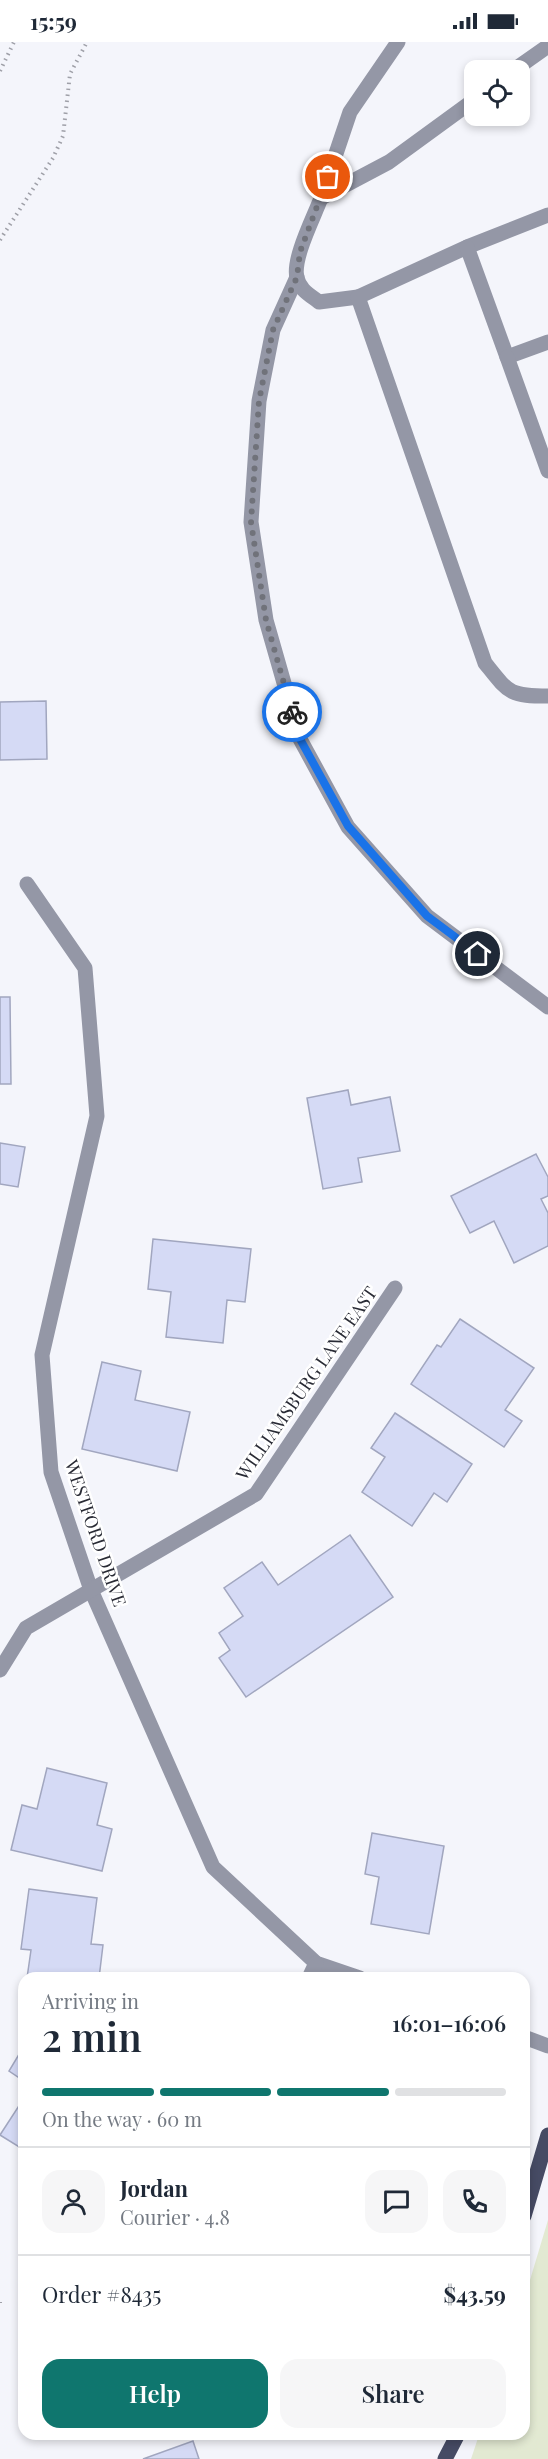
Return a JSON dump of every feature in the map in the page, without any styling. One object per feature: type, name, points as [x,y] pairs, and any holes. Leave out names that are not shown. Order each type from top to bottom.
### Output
[{"type":"main road","points":[[530,2196],[548,2135]]},
{"type":"main road","points":[[445,2459],[455,2440]]},
{"type":"street","points":[[398,42],[350,112],[300,252],[297,277],[273,330],[259,401],[251,522],[266,620],[300,739],[348,826],[427,916],[548,1007]]},
{"type":"street","points":[[528,60],[548,46]]},
{"type":"street","points":[[321,198],[389,162],[464,107]]},
{"type":"street","points":[[297,277],[304,291],[319,302],[358,297],[467,247],[548,215]]},
{"type":"street","points":[[467,247],[548,471]]},
{"type":"street","points":[[358,297],[485,663],[505,688],[518,696],[548,696]]},
{"type":"street","points":[[507,357],[548,342]]},
{"type":"street","name":"WESTFORD DRIVE","points":[[27,884],[85,968],[97,1116],[42,1355],[51,1473],[91,1590],[213,1867],[316,1963],[342,1972]]},
{"type":"street","name":"WILLIAMSBURG LANE EAST","points":[[0,1670],[26,1628],[256,1494],[395,1288]]},
{"type":"street","points":[[312,1972],[316,1963]]},
{"type":"street","points":[[530,2039],[548,2046]]},
{"type":"path","points":[[0,71],[14,42]]},
{"type":"path","points":[[0,240],[53,158],[63,136],[70,74],[87,42]]},
{"type":"green space","points":[[548,2220],[548,2459],[471,2459],[477,2440],[530,2440],[530,2280]]},
{"type":"building","points":[[46,701],[47,759],[0,760],[0,702]]},
{"type":"building","points":[[0,997],[10,997],[11,1084],[0,1084]]},
{"type":"building","points":[[348,1090],[351,1105],[390,1097],[400,1151],[358,1158],[362,1182],[323,1189],[307,1098]]},
{"type":"building","points":[[0,1143],[25,1147],[18,1187],[0,1184]]},
{"type":"building","points":[[536,1154],[548,1177],[548,1196],[541,1199],[548,1213],[548,1246],[514,1263],[494,1221],[470,1233],[451,1196]]},
{"type":"building","points":[[153,1239],[251,1249],[245,1302],[227,1300],[223,1343],[166,1337],[171,1292],[148,1289]]},
{"type":"building","points":[[460,1319],[534,1368],[505,1410],[522,1421],[504,1447],[411,1384],[437,1345],[441,1347]]},
{"type":"building","points":[[102,1362],[141,1371],[135,1400],[190,1412],[177,1471],[82,1449]]},
{"type":"building","points":[[395,1413],[472,1464],[447,1502],[434,1493],[412,1526],[362,1492],[385,1457],[371,1448]]},
{"type":"building","points":[[350,1535],[393,1597],[246,1697],[219,1658],[230,1650],[219,1633],[243,1616],[224,1588],[262,1562],[278,1585]]},
{"type":"building","points":[[47,1768],[107,1783],[97,1825],[112,1829],[102,1871],[11,1850],[22,1805],[37,1809]]},
{"type":"building","points":[[372,1833],[444,1846],[429,1934],[371,1924],[379,1877],[365,1874]]},
{"type":"building","points":[[29,1889],[97,1898],[91,1944],[103,1945],[100,1972],[28,1972],[31,1950],[21,1949]]},
{"type":"building","points":[[18,2056],[18,2077],[9,2071]]},
{"type":"building","points":[[18,2107],[18,2146],[0,2135]]},
{"type":"building","points":[[193,2441],[199,2459],[143,2459]]},
{"type":"way so far","points":[[292,712],[266,620],[251,522],[259,401],[273,330],[297,277],[300,252],[328,177]]},
{"type":"route","points":[[292,712],[300,739],[348,826],[427,916],[478,954]]}]
